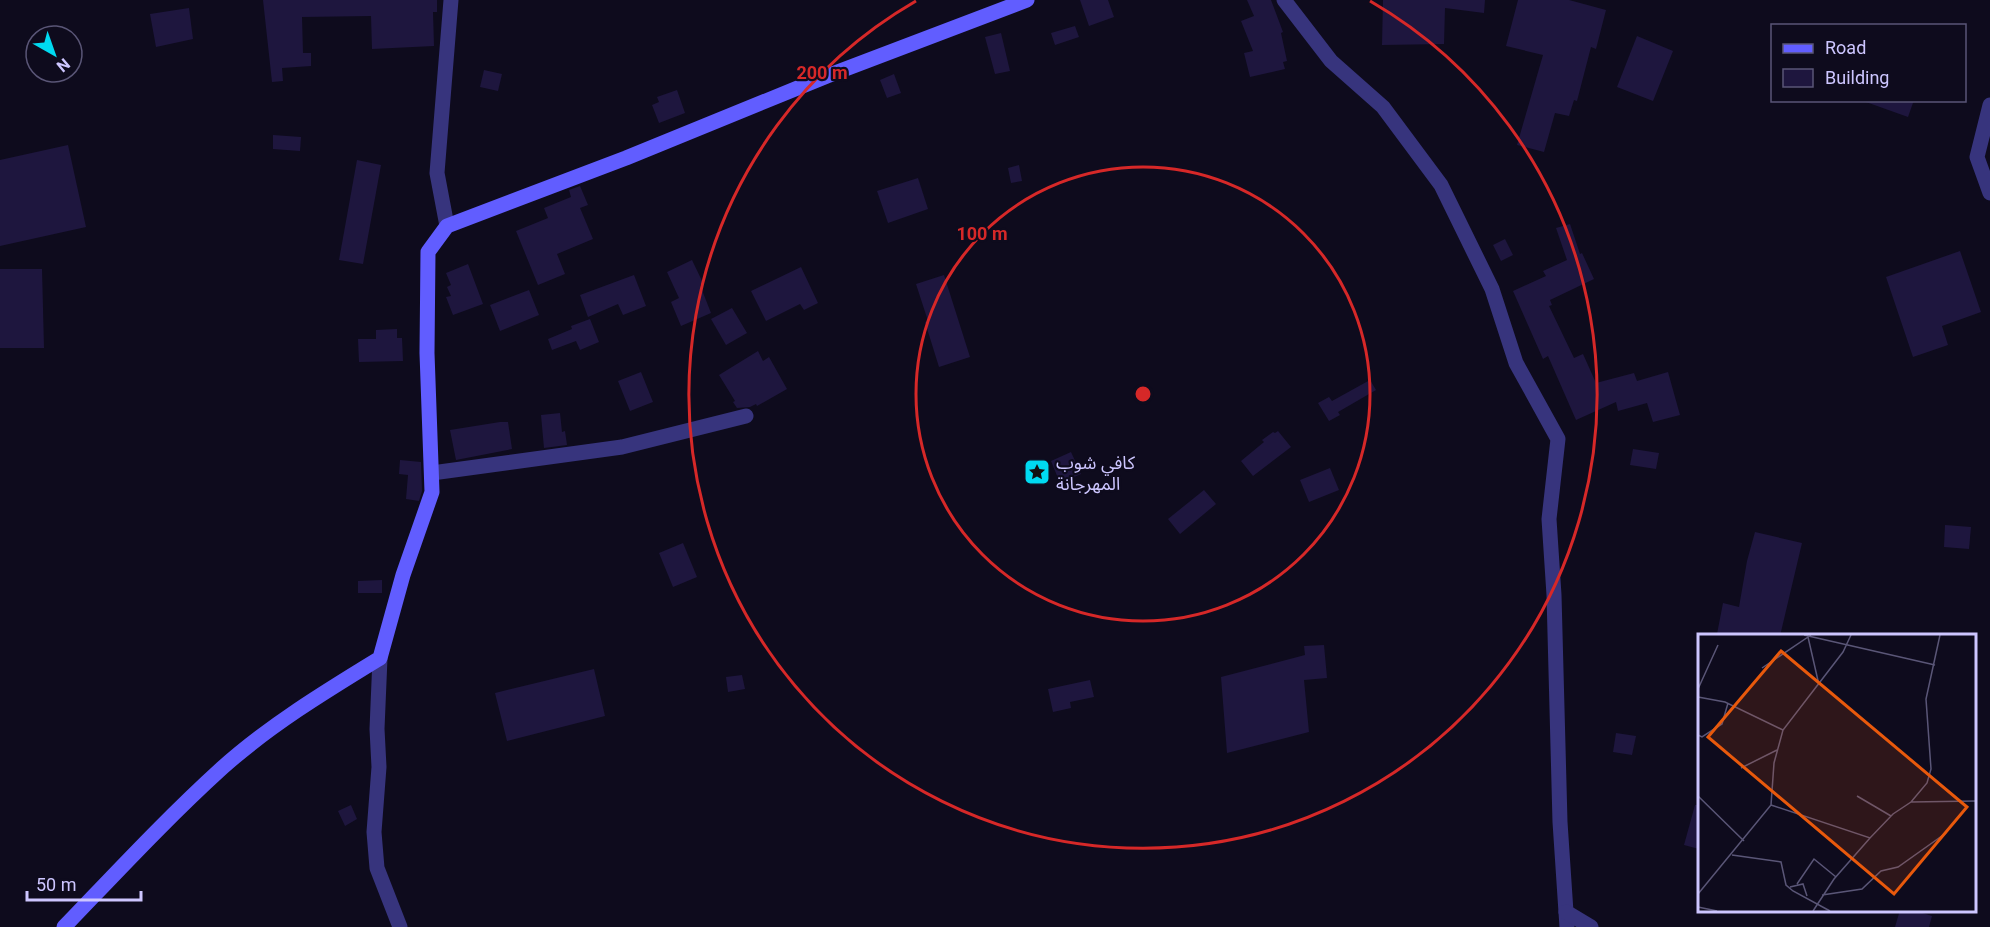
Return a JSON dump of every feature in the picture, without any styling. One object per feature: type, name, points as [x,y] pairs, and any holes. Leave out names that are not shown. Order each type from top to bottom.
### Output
[{"type":"street","points":[[447,226],[437,173],[451,0]]},
{"type":"street","points":[[400,927],[377,868],[374,832],[379,767],[376,729],[380,658],[403,575],[432,492],[427,353],[428,252],[447,226],[1027,0]]},
{"type":"street","points":[[1284,0],[1331,61],[1383,107],[1441,185],[1492,289],[1516,363],[1558,439],[1549,519],[1554,595],[1560,822],[1566,920],[1591,927]]},
{"type":"street","points":[[1990,105],[1977,157],[1990,193]]},
{"type":"street","points":[[432,472],[622,447],[746,416]]},
{"type":"street","points":[[64,927],[146,841],[224,766],[311,700],[380,658]]},
{"type":"building","points":[[263,0],[437,0],[437,12],[433,12],[434,46],[372,49],[371,16],[302,17],[303,53],[311,53],[311,66],[282,68],[283,81],[272,82]]},
{"type":"building","points":[[1080,0],[1108,0],[1114,17],[1089,26]]},
{"type":"building","points":[[1247,0],[1271,0],[1283,32],[1281,33],[1287,61],[1283,62],[1285,69],[1250,77],[1244,53],[1253,51],[1241,21],[1254,16]]},
{"type":"building","points":[[1383,0],[1485,0],[1484,13],[1445,8],[1444,44],[1382,45]]},
{"type":"building","points":[[1518,0],[1569,0],[1606,10],[1596,49],[1591,47],[1577,101],[1574,100],[1569,116],[1555,113],[1544,152],[1517,145],[1543,55],[1506,46]]},
{"type":"building","points":[[189,8],[193,39],[156,47],[150,14]]},
{"type":"building","points":[[1075,26],[1079,37],[1055,45],[1051,33]]},
{"type":"building","points":[[1001,33],[1010,71],[995,74],[985,37]]},
{"type":"building","points":[[1637,36],[1673,51],[1653,101],[1617,87]]},
{"type":"building","points":[[484,70],[502,74],[498,91],[480,87]]},
{"type":"building","points":[[894,74],[901,93],[887,98],[880,80]]},
{"type":"building","points":[[677,90],[685,113],[659,123],[652,105],[659,102],[657,97]]},
{"type":"building","points":[[1866,102],[1913,102],[1908,117]]},
{"type":"building","points":[[273,135],[301,137],[300,151],[273,149]]},
{"type":"building","points":[[68,145],[86,227],[0,246],[0,160]]},
{"type":"building","points":[[357,160],[381,165],[363,264],[339,260]]},
{"type":"building","points":[[1019,165],[1022,181],[1011,183],[1008,168]]},
{"type":"building","points":[[918,178],[928,209],[888,223],[877,191]]},
{"type":"building","points":[[580,186],[588,205],[580,208],[593,239],[557,254],[565,274],[538,285],[516,231],[548,218],[544,208],[571,197],[569,190]]},
{"type":"building","points":[[1570,224],[1580,254],[1582,253],[1594,279],[1550,300],[1552,305],[1549,306],[1574,358],[1583,354],[1596,383],[1634,373],[1637,381],[1668,372],[1680,415],[1653,422],[1647,403],[1618,411],[1616,402],[1576,420],[1548,356],[1543,359],[1513,291],[1546,276],[1543,271],[1567,260],[1556,228]]},
{"type":"building","points":[[1505,239],[1513,255],[1501,261],[1493,245]]},
{"type":"building","points":[[1960,251],[1981,312],[1942,326],[1948,345],[1913,357],[1886,277]]},
{"type":"building","points":[[692,260],[703,283],[700,285],[711,313],[681,326],[671,302],[679,298],[667,272]]},
{"type":"building","points":[[468,264],[483,304],[453,315],[446,297],[451,296],[447,287],[451,285],[446,273]]},
{"type":"building","points":[[801,267],[818,303],[804,310],[800,304],[766,321],[751,291]]},
{"type":"building","points":[[0,269],[42,269],[44,348],[0,348]]},
{"type":"building","points":[[634,275],[646,306],[623,315],[618,304],[588,317],[580,295]]},
{"type":"building","points":[[944,275],[970,357],[939,367],[916,284]]},
{"type":"building","points":[[529,290],[539,315],[500,331],[490,305]]},
{"type":"building","points":[[732,308],[747,333],[726,345],[711,319]]},
{"type":"building","points":[[590,319],[599,342],[580,350],[576,341],[552,350],[548,339],[572,329],[571,326]]},
{"type":"building","points":[[397,329],[397,338],[402,338],[403,361],[359,362],[358,339],[376,339],[376,330]]},
{"type":"building","points":[[758,351],[763,361],[769,357],[787,389],[757,406],[756,404],[737,408],[719,375]]},
{"type":"building","points":[[641,372],[653,402],[630,411],[618,381]]},
{"type":"building","points":[[1370,380],[1376,390],[1338,412],[1340,415],[1329,421],[1318,403],[1329,397],[1332,401]]},
{"type":"building","points":[[560,413],[562,432],[565,431],[567,445],[544,448],[541,415]]},
{"type":"building","points":[[508,422],[512,449],[456,460],[450,430]]},
{"type":"building","points":[[1278,431],[1291,447],[1253,476],[1241,461],[1264,442],[1262,440]]},
{"type":"building","points":[[1633,449],[1659,453],[1656,469],[1630,465]]},
{"type":"building","points":[[1071,452],[1081,474],[1060,483],[1051,461]]},
{"type":"building","points":[[400,460],[421,462],[422,491],[419,501],[406,499],[408,475],[399,474]]},
{"type":"building","points":[[1330,468],[1339,490],[1309,502],[1300,480]]},
{"type":"building","points":[[1204,490],[1216,504],[1180,534],[1168,519]]},
{"type":"building","points":[[1945,525],[1971,527],[1969,549],[1944,547]]},
{"type":"building","points":[[1755,532],[1802,543],[1780,634],[1717,634],[1723,603],[1739,607]]},
{"type":"building","points":[[683,543],[697,577],[673,587],[659,553]]},
{"type":"building","points":[[382,580],[382,593],[358,593],[358,581]]},
{"type":"building","points":[[1324,645],[1327,678],[1304,680],[1309,732],[1227,753],[1221,677],[1305,655],[1304,646]]},
{"type":"building","points":[[594,669],[605,716],[507,741],[495,693]]},
{"type":"building","points":[[742,675],[745,689],[728,692],[726,677]]},
{"type":"building","points":[[1090,680],[1094,697],[1070,702],[1071,708],[1053,712],[1048,689]]},
{"type":"building","points":[[1616,733],[1636,736],[1632,755],[1613,752]]},
{"type":"building","points":[[351,805],[357,819],[345,826],[338,811]]},
{"type":"building","points":[[1695,805],[1698,805],[1698,849],[1684,845]]},
{"type":"building","points":[[1899,912],[1919,912],[1932,916],[1929,927],[1895,927]]},
{"type":"place","name":"كافي شوب المهرجانة","points":[[1037,472]]}]
